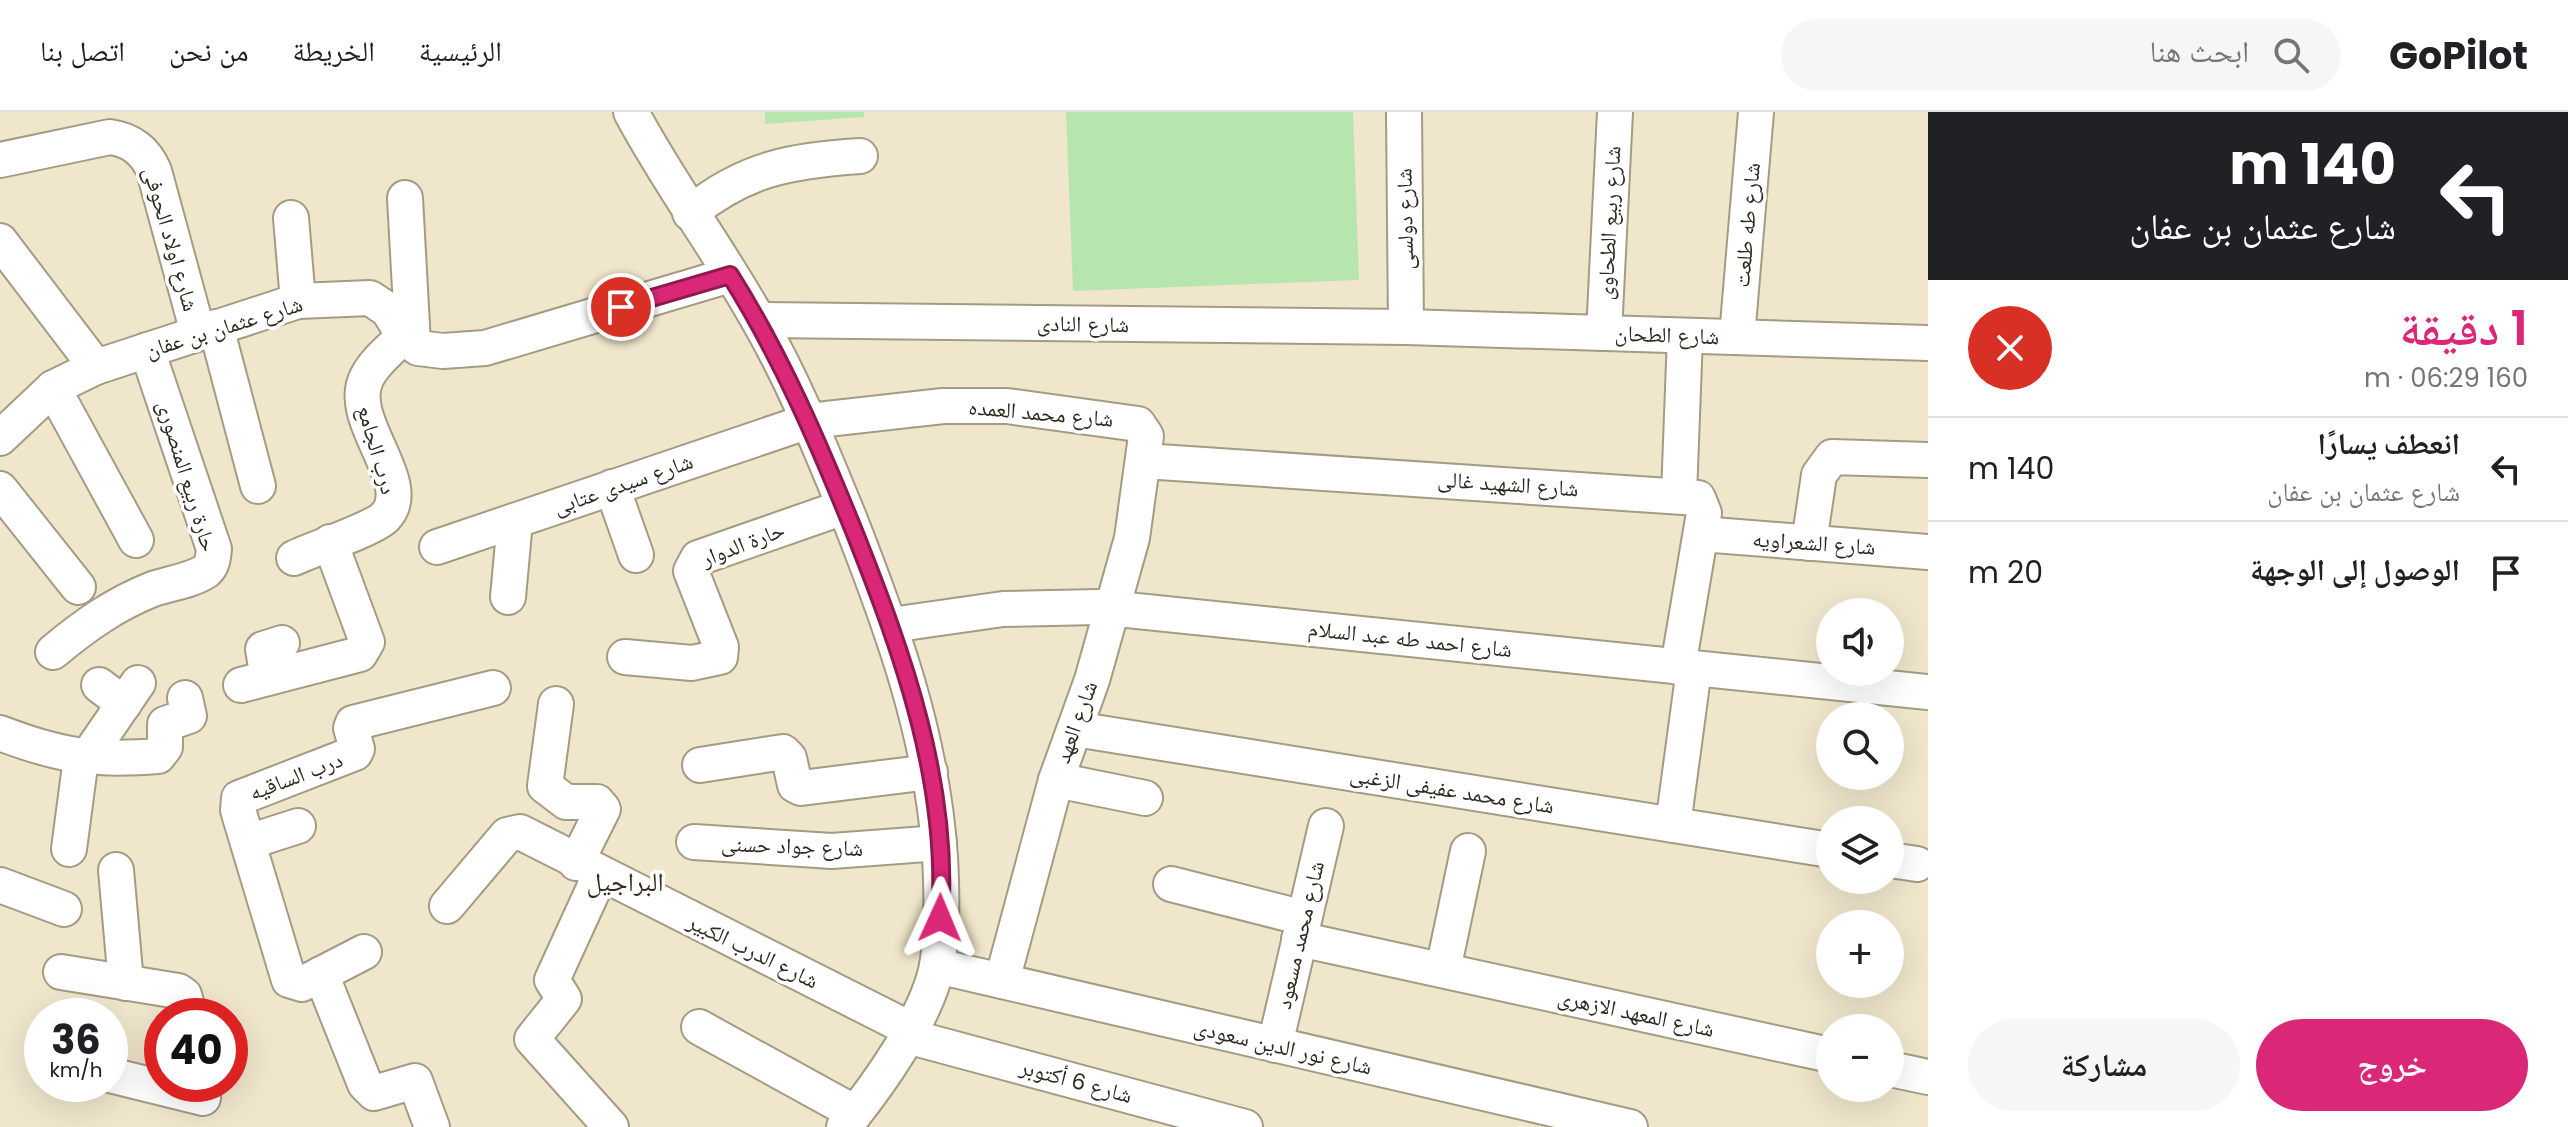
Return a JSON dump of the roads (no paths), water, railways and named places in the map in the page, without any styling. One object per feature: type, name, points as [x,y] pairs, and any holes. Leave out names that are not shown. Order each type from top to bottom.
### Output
[{"type":"street","points":[[631,112],[690,213],[759,320],[809,421],[891,625],[907,673],[930,772],[939,843],[942,894],[937,966],[908,1032],[854,1122],[699,1027]]},
{"type":"street","name":"شارع دولسى","points":[[1404,112],[1406,327]]},
{"type":"street","name":"شارع ربيع الطحاوى","points":[[1604,333],[1615,112]]},
{"type":"street","name":"شارع طه طلعت","points":[[1737,337],[1756,112]]},
{"type":"street","name":"شارع اولاد الحوفى","points":[[0,160],[110,137],[142,150],[154,171],[207,330]]},
{"type":"street","points":[[690,213],[712,195],[765,169],[793,161],[860,156]]},
{"type":"street","points":[[405,198],[409,340],[443,351],[485,348],[730,275]]},
{"type":"street","points":[[291,218],[298,301]]},
{"type":"street","points":[[0,241],[96,367]]},
{"type":"street","name":"شارع عثمان بن عفان","points":[[0,438],[53,388],[96,367],[298,301],[370,298],[388,310],[409,340]]},
{"type":"street","name":"شارع النادى","points":[[759,320],[1406,327]]},
{"type":"street","name":"شارع الطحان","points":[[1406,327],[1928,343]]},
{"type":"street","points":[[207,330],[258,486]]},
{"type":"street","points":[[1673,825],[1703,504],[1698,498],[1679,495],[1685,336]]},
{"type":"street","name":"درب الجامع","points":[[294,558],[384,518],[394,502],[393,485],[363,411],[362,398],[366,378],[409,340]]},
{"type":"street","name":"حارة ربيع المنصورى","points":[[53,652],[89,622],[153,589],[198,575],[209,569],[213,561],[214,549],[147,350]]},
{"type":"street","points":[[53,388],[136,540]]},
{"type":"street","name":"شارع محمد العمده","points":[[809,421],[943,406],[1007,406],[1138,424],[1146,436],[1144,461]]},
{"type":"street","name":"شارع سيدى عتابى","points":[[437,547],[809,421]]},
{"type":"street","points":[[1809,543],[1819,475],[1832,457],[1928,460]]},
{"type":"street","name":"شارع الشهيد غالى","points":[[1144,461],[1679,495]]},
{"type":"street","name":"شارع العهد","points":[[1002,981],[1056,780],[1113,608],[1132,538],[1144,461]]},
{"type":"street","points":[[612,487],[636,555]]},
{"type":"street","points":[[0,489],[78,587]]},
{"type":"street","name":"حارة الدوار","points":[[625,657],[692,663],[720,657],[721,647],[691,571],[692,564],[698,558],[844,507]]},
{"type":"street","points":[[508,597],[515,521]]},
{"type":"street","name":"شارع الشعراويه","points":[[1701,534],[1928,552]]},
{"type":"street","points":[[282,643],[263,649],[254,682],[360,654],[365,649],[367,642],[330,542]]},
{"type":"street","name":"شارع احمد طه عبد السلام","points":[[891,625],[1003,609],[1113,608],[1928,692]]},
{"type":"street","name":"درب الساقيه","points":[[364,952],[297,985],[289,980],[237,804],[239,798],[355,753],[353,723],[493,688]]},
{"type":"street","points":[[69,849],[83,758],[120,691]]},
{"type":"street","points":[[0,733],[41,749],[83,758],[162,754],[165,724],[189,716],[185,698]]},
{"type":"street","points":[[556,704],[545,786],[566,802],[597,802],[603,809],[588,869],[552,980],[564,999],[532,1039],[611,1127]]},
{"type":"street","name":"شارع محمد عفيفى الزغبى","points":[[1075,729],[1816,848]]},
{"type":"street","points":[[700,765],[783,752],[789,758],[795,785],[801,788],[930,772]]},
{"type":"street","points":[[1056,780],[1145,798]]},
{"type":"street","points":[[248,842],[298,826]]},
{"type":"street","name":"شارع محمد مسعود","points":[[1275,1045],[1326,826]]},
{"type":"street","name":"شارع الدرب الكبير","points":[[447,906],[510,833],[520,832],[908,1032]]},
{"type":"street","name":"شارع جواد حسنى","points":[[694,842],[832,851],[939,843]]},
{"type":"street","points":[[1443,970],[1468,851]]},
{"type":"street","points":[[116,870],[126,983]]},
{"type":"street","name":"شارع المعهد الازهرى","points":[[1171,884],[1302,928],[1443,970],[1816,1052]]},
{"type":"street","points":[[0,885],[64,909]]},
{"type":"street","name":"شارع نور الدين سعودى","points":[[937,966],[1630,1127]]},
{"type":"street","points":[[61,972],[178,991],[185,998]]},
{"type":"street","points":[[321,974],[365,1084],[374,1093],[410,1082],[418,1083],[432,1127]]},
{"type":"street","name":"شارع 6 أكتوبر","points":[[908,1032],[1245,1127]]},
{"type":"street","points":[[1904,1072],[1928,1077]]},
{"type":"street","points":[[128,1081],[201,1103]]},
{"type":"district","name":"البراجيل","points":[[625,882]]}]
